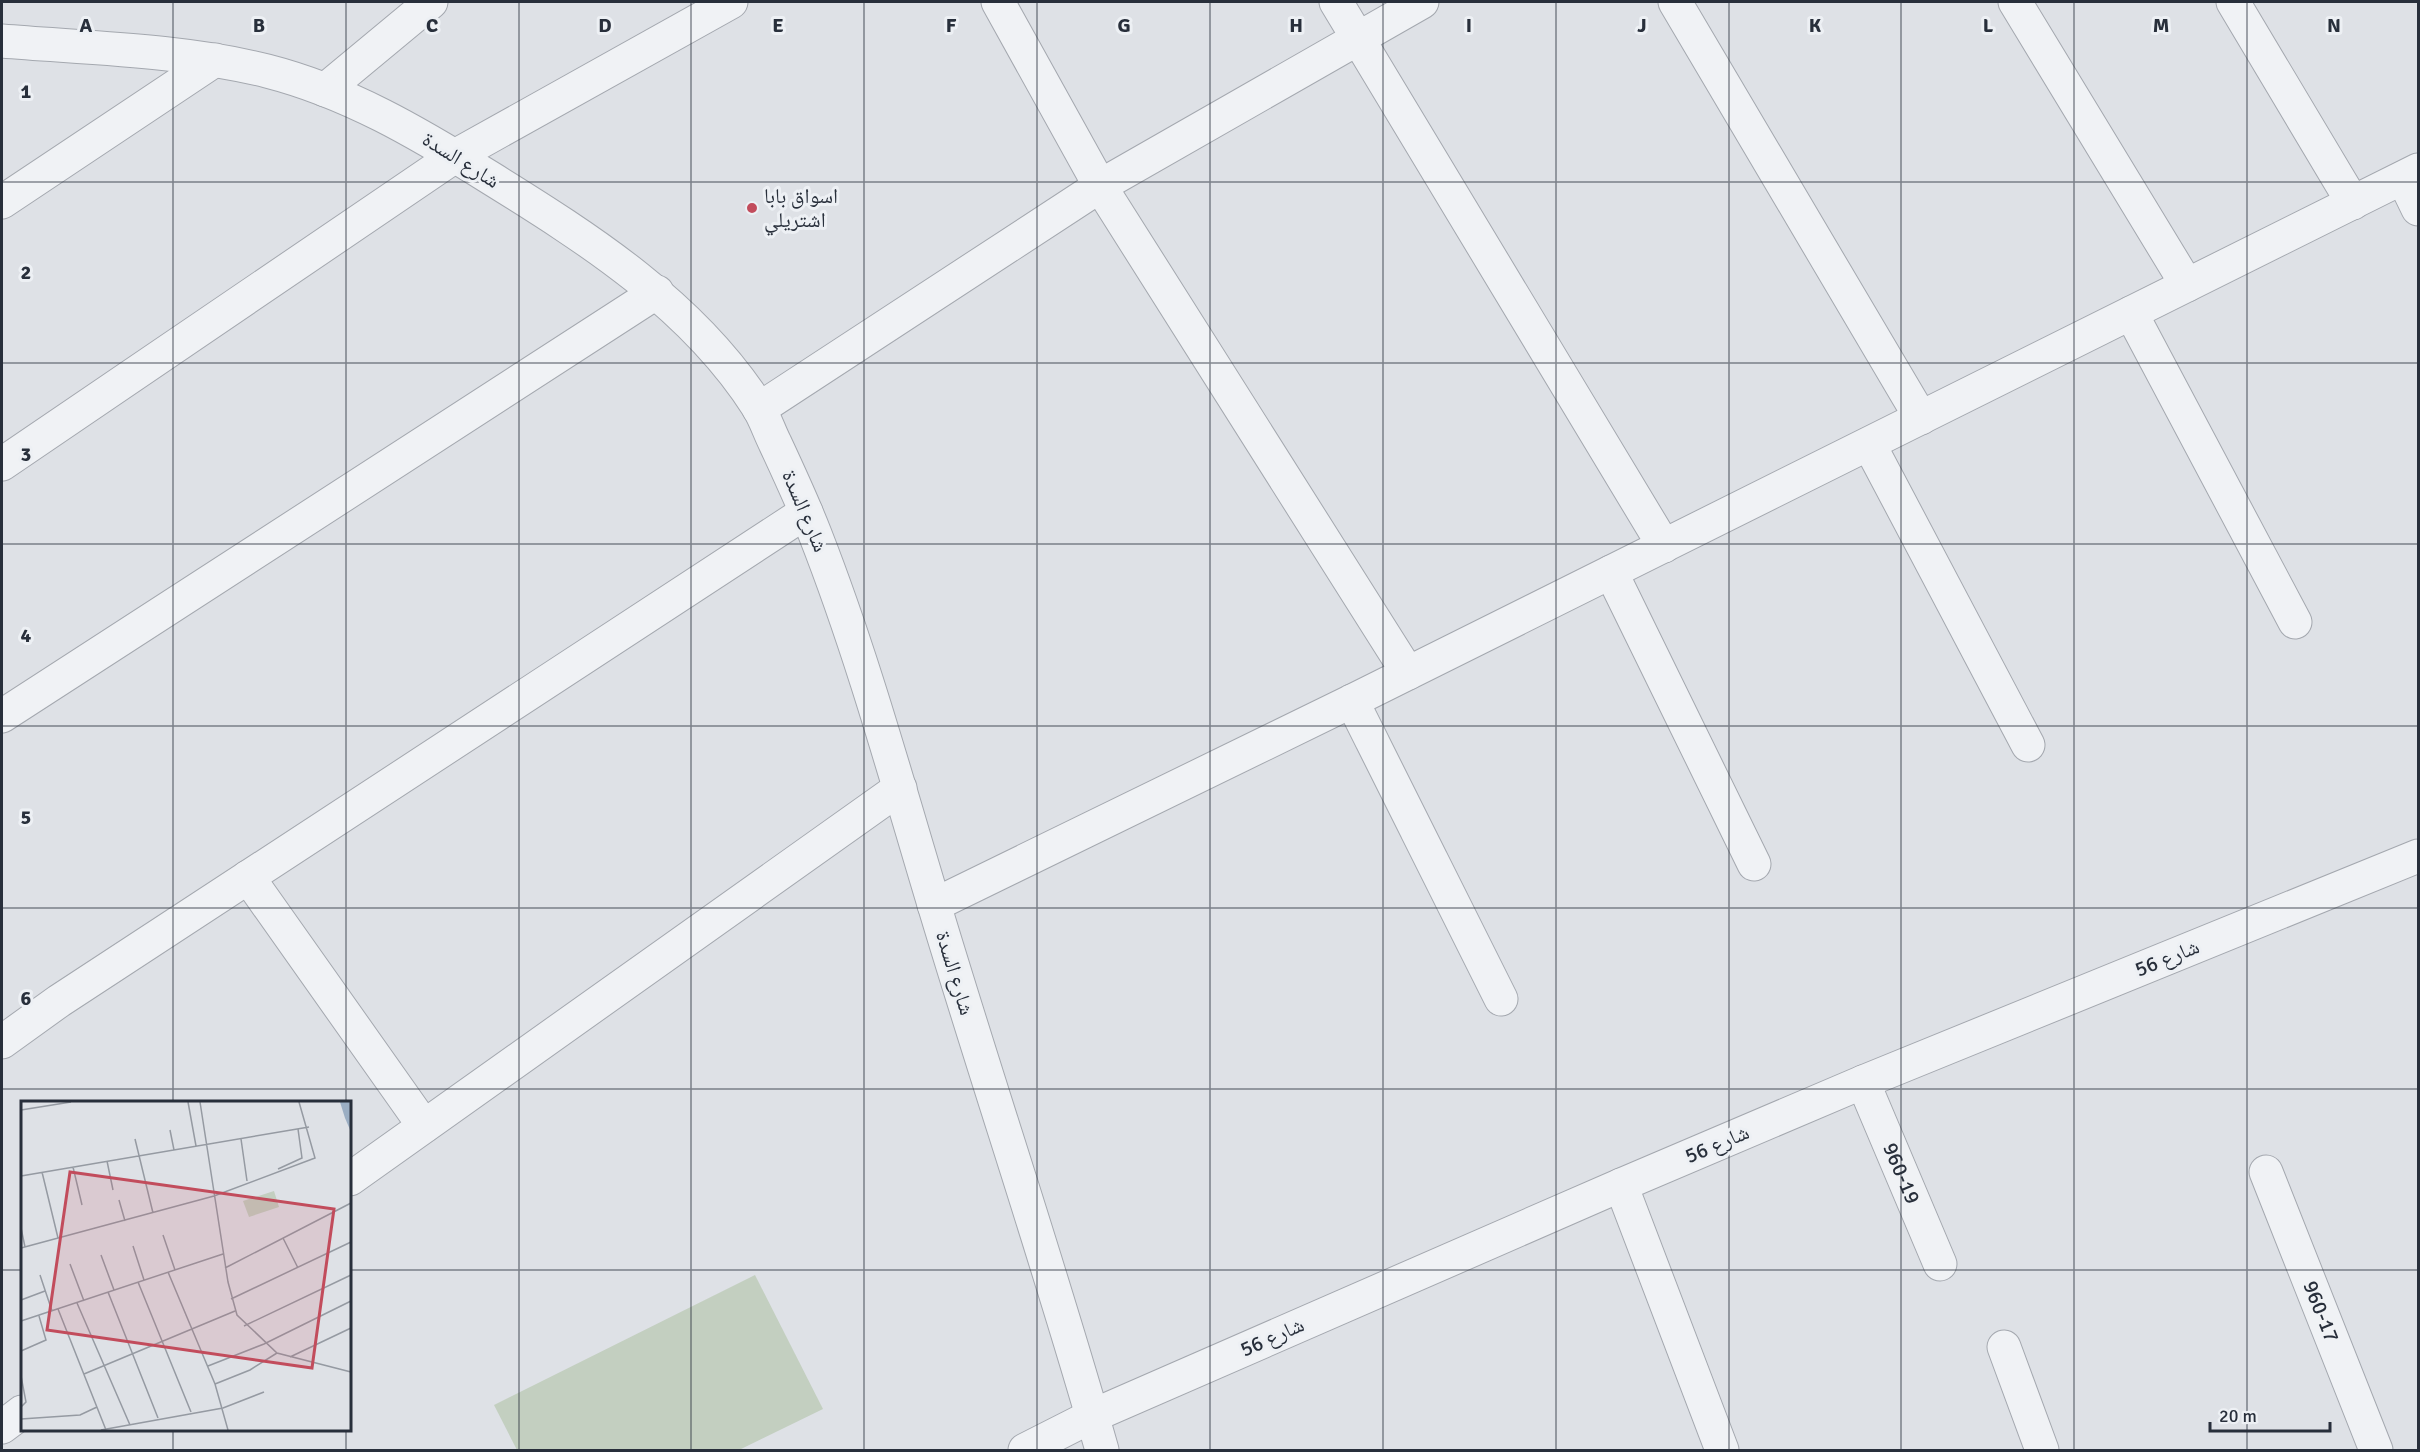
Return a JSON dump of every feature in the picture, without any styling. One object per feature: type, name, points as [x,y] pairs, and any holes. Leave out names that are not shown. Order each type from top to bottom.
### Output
[{"type":"street","points":[[325,90],[431,2]]},
{"type":"street","points":[[2,464],[455,156],[731,2]]},
{"type":"street","points":[[998,2],[1100,186],[1408,673]]},
{"type":"street","points":[[1336,2],[1664,546]]},
{"type":"street","points":[[759,409],[1100,186],[1422,2]]},
{"type":"street","points":[[1675,2],[1921,418]]},
{"type":"street","points":[[2015,2],[2187,285]]},
{"type":"street","points":[[2233,2],[2353,203]]},
{"type":"street","name":"شارع السدة","points":[[2,41],[215,60],[270,72],[370,108],[414,130],[524,199],[657,292],[712,348],[759,409],[806,512],[861,661],[1102,1450]]},
{"type":"street","points":[[2,202],[215,60]]},
{"type":"street","points":[[934,905],[1352,701],[2411,174],[2418,209]]},
{"type":"street","points":[[2,716],[657,292]]},
{"type":"street","points":[[2131,313],[2295,622]]},
{"type":"street","points":[[1869,444],[2028,745]]},
{"type":"street","points":[[2,1042],[59,1001],[806,512]]},
{"type":"street","points":[[1611,572],[1754,864]]},
{"type":"street","points":[[1352,701],[1501,999]]},
{"type":"street","points":[[351,1178],[900,788]]},
{"type":"street","name":"شارع 56","points":[[1025,1450],[1092,1416],[1621,1185],[1863,1082],[2418,856]]},
{"type":"street","points":[[248,877],[424,1126]]},
{"type":"street","name":"960-19","points":[[1863,1082],[1940,1264]]},
{"type":"street","name":"960-17","points":[[2266,1172],[2376,1450]]},
{"type":"street","points":[[1621,1185],[1722,1450]]},
{"type":"street","points":[[2004,1347],[2042,1450]]},
{"type":"street","points":[[2,1427],[21,1413]]},
{"type":"green space","points":[[755,1275],[823,1409],[739,1450],[517,1450],[494,1405]]},
{"type":"place","name":"اسواق بابا اشتريلي","points":[[752,208]]}]
